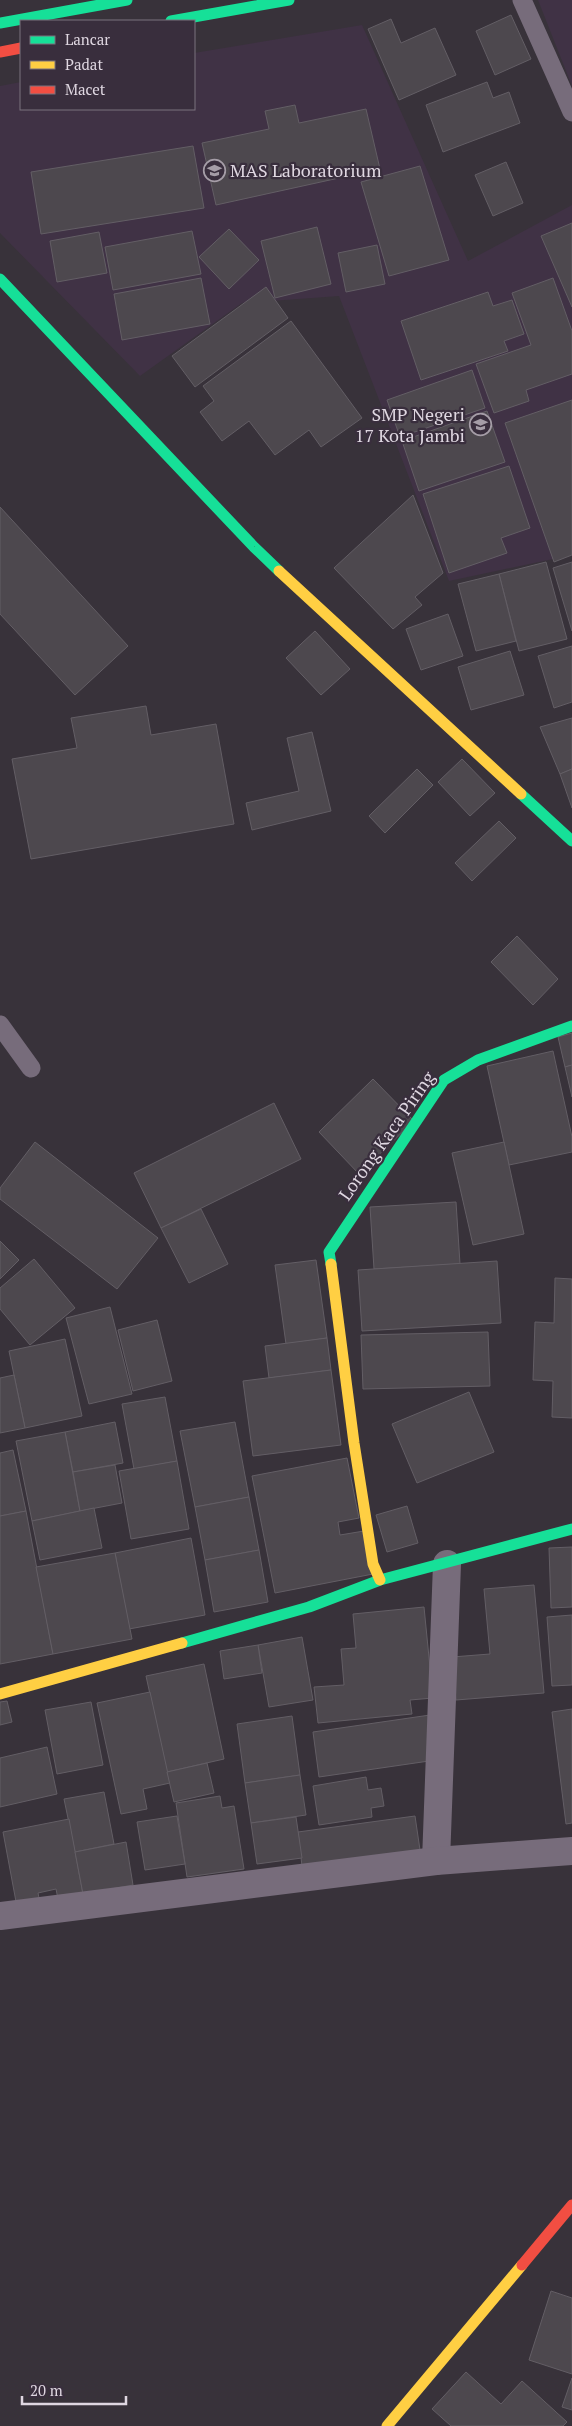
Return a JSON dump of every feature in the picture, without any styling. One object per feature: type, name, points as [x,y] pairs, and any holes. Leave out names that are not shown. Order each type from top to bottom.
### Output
[{"type":"street","points":[[0,23],[127,0]]},
{"type":"street","points":[[177,20],[289,0]]},
{"type":"street","points":[[0,52],[20,48]]},
{"type":"street","points":[[0,279],[254,547],[572,841]]},
{"type":"street","name":"Lorong Kaca Piring","points":[[380,1580],[373,1564],[354,1443],[329,1252],[444,1080],[478,1060],[572,1026]]},
{"type":"street","points":[[0,1694],[309,1607],[380,1580],[447,1564],[572,1529]]},
{"type":"street","points":[[436,1861],[447,1564]]},
{"type":"street","points":[[0,1916],[436,1861],[572,1851]]},
{"type":"street","points":[[387,2426],[572,2205]]},
{"type":"lane","points":[[522,0],[572,112]]},
{"type":"lane","points":[[0,1025],[31,1068]]},
{"type":"shaded area","points":[[538,0],[572,0],[572,86]]},
{"type":"shaded area","name":"MAS Laboratorium","points":[[362,25],[468,261],[572,205],[572,555],[449,581],[339,296],[242,303],[140,376],[0,233],[0,86],[20,82],[20,110],[195,110],[195,53]]},
{"type":"building","points":[[511,15],[531,59],[495,75],[476,31]]},
{"type":"building","points":[[391,19],[401,43],[435,28],[456,75],[399,100],[368,29]]},
{"type":"building","points":[[487,82],[493,98],[509,92],[520,123],[443,152],[426,105]]},
{"type":"building","points":[[295,105],[299,123],[366,109],[380,169],[216,205],[202,143],[269,129],[265,111]]},
{"type":"building","points":[[193,146],[204,208],[41,234],[31,172]]},
{"type":"building","points":[[506,162],[523,203],[493,216],[475,175]]},
{"type":"building","points":[[420,166],[449,260],[389,276],[361,182]]},
{"type":"building","points":[[572,223],[572,307],[541,236]]},
{"type":"building","points":[[317,227],[331,284],[275,298],[261,241]]},
{"type":"building","points":[[229,229],[259,260],[229,289],[199,257]]},
{"type":"building","points":[[192,231],[201,274],[113,290],[105,247]]},
{"type":"building","points":[[99,232],[107,273],[57,282],[50,241]]},
{"type":"building","points":[[377,245],[385,284],[346,292],[338,253]]},
{"type":"building","points":[[201,278],[210,324],[122,340],[114,294]]},
{"type":"building","points":[[553,278],[572,331],[572,374],[526,390],[529,401],[494,413],[476,364],[531,345],[512,293]]},
{"type":"building","points":[[266,287],[288,318],[195,387],[172,356]]},
{"type":"building","points":[[488,292],[493,306],[512,300],[524,334],[504,341],[508,351],[421,380],[401,321]]},
{"type":"building","points":[[291,321],[362,418],[321,447],[309,430],[275,455],[249,421],[222,441],[200,412],[214,401],[203,386]]},
{"type":"building","points":[[472,370],[485,408],[400,437],[387,400]]},
{"type":"building","points":[[572,400],[572,555],[554,562],[505,423]]},
{"type":"building","points":[[487,411],[505,462],[419,491],[402,441]]},
{"type":"building","points":[[509,466],[530,528],[501,538],[507,553],[449,573],[423,494]]},
{"type":"building","points":[[413,495],[443,573],[415,597],[422,605],[393,629],[334,568]]},
{"type":"building","points":[[0,507],[128,646],[75,695],[0,614]]},
{"type":"building","points":[[546,562],[567,639],[519,651],[499,574]]},
{"type":"building","points":[[572,562],[572,631],[553,568]]},
{"type":"building","points":[[499,574],[516,641],[476,651],[458,584]]},
{"type":"building","points":[[448,614],[463,656],[421,670],[406,629]]},
{"type":"building","points":[[315,631],[350,669],[321,695],[286,658]]},
{"type":"building","points":[[572,646],[572,702],[554,708],[538,656]]},
{"type":"building","points":[[510,651],[524,695],[471,710],[458,667]]},
{"type":"building","points":[[146,706],[151,735],[216,724],[234,824],[31,859],[12,759],[77,748],[71,718]]},
{"type":"building","points":[[572,718],[572,769],[560,774],[540,727]]},
{"type":"building","points":[[312,732],[331,811],[252,830],[246,803],[299,791],[287,738]]},
{"type":"building","points":[[462,759],[495,793],[470,816],[438,782]]},
{"type":"building","points":[[417,769],[433,785],[385,833],[369,816]]},
{"type":"building","points":[[572,769],[572,808],[560,774]]},
{"type":"building","points":[[499,821],[516,838],[472,881],[455,863]]},
{"type":"building","points":[[517,936],[558,979],[533,1005],[491,962]]},
{"type":"building","points":[[572,1033],[572,1065],[565,1067],[558,1037]]},
{"type":"building","points":[[553,1051],[572,1137],[572,1152],[509,1165],[487,1066]]},
{"type":"building","points":[[572,1065],[572,1097],[565,1067]]},
{"type":"building","points":[[373,1079],[414,1121],[359,1174],[319,1132]]},
{"type":"building","points":[[274,1103],[301,1159],[161,1228],[134,1173]]},
{"type":"building","points":[[35,1142],[158,1238],[117,1289],[0,1199],[0,1188]]},
{"type":"building","points":[[504,1142],[524,1234],[473,1245],[452,1153]]},
{"type":"building","points":[[456,1202],[460,1264],[374,1269],[370,1207]]},
{"type":"building","points":[[201,1209],[228,1264],[189,1283],[161,1228]]},
{"type":"building","points":[[0,1241],[19,1260],[0,1279]]},
{"type":"building","points":[[34,1259],[75,1308],[30,1345],[0,1309],[0,1288]]},
{"type":"building","points":[[316,1260],[327,1338],[286,1344],[275,1265]]},
{"type":"building","points":[[497,1261],[501,1323],[362,1331],[358,1270]]},
{"type":"building","points":[[555,1278],[572,1279],[572,1418],[552,1417],[553,1381],[533,1380],[535,1322],[554,1323]]},
{"type":"building","points":[[110,1307],[132,1394],[89,1404],[66,1318]]},
{"type":"building","points":[[157,1320],[172,1381],[133,1391],[118,1330]]},
{"type":"building","points":[[488,1332],[490,1386],[363,1389],[361,1335]]},
{"type":"building","points":[[327,1338],[331,1370],[269,1378],[265,1346]]},
{"type":"building","points":[[65,1339],[82,1416],[25,1428],[9,1351]]},
{"type":"building","points":[[331,1370],[341,1445],[253,1456],[243,1381]]},
{"type":"building","points":[[14,1375],[25,1428],[0,1433],[0,1378]]},
{"type":"building","points":[[469,1392],[494,1452],[417,1483],[392,1424]]},
{"type":"building","points":[[165,1397],[177,1461],[134,1469],[122,1404]]},
{"type":"building","points":[[115,1422],[123,1463],[73,1472],[65,1432]]},
{"type":"building","points":[[235,1422],[249,1497],[195,1507],[180,1431]]},
{"type":"building","points":[[65,1432],[80,1511],[32,1521],[16,1441]]},
{"type":"building","points":[[13,1450],[26,1511],[0,1516],[0,1453]]},
{"type":"building","points":[[347,1458],[359,1518],[338,1522],[340,1535],[364,1531],[373,1574],[275,1593],[252,1476]]},
{"type":"building","points":[[177,1461],[189,1529],[131,1539],[119,1471]]},
{"type":"building","points":[[115,1465],[122,1503],[80,1511],[73,1472]]},
{"type":"building","points":[[249,1497],[259,1550],[205,1560],[195,1507]]},
{"type":"building","points":[[407,1506],[418,1543],[387,1552],[376,1515]]},
{"type":"building","points":[[94,1508],[102,1548],[40,1560],[32,1521]]},
{"type":"building","points":[[26,1511],[53,1654],[0,1664],[0,1516]]},
{"type":"building","points":[[191,1538],[205,1615],[129,1629],[115,1553]]},
{"type":"building","points":[[572,1547],[572,1607],[551,1608],[549,1548]]},
{"type":"building","points":[[259,1550],[268,1602],[214,1612],[205,1560]]},
{"type":"building","points":[[115,1553],[132,1639],[53,1654],[36,1567]]},
{"type":"building","points":[[534,1585],[544,1693],[456,1700],[452,1657],[490,1654],[484,1589]]},
{"type":"building","points":[[424,1607],[433,1698],[410,1700],[412,1714],[318,1723],[314,1687],[344,1685],[341,1649],[356,1648],[353,1614]]},
{"type":"building","points":[[572,1615],[572,1685],[552,1686],[547,1617]]},
{"type":"building","points":[[302,1637],[313,1700],[269,1707],[258,1645]]},
{"type":"building","points":[[258,1645],[262,1673],[224,1679],[220,1651]]},
{"type":"building","points":[[204,1664],[224,1759],[167,1772],[146,1676]]},
{"type":"building","points":[[150,1692],[170,1783],[143,1789],[147,1809],[121,1814],[97,1703]]},
{"type":"building","points":[[7,1701],[12,1722],[0,1725],[0,1702]]},
{"type":"building","points":[[91,1702],[103,1765],[57,1774],[45,1710]]},
{"type":"building","points":[[572,1709],[572,1823],[566,1824],[552,1712]]},
{"type":"building","points":[[430,1715],[436,1760],[319,1777],[313,1732]]},
{"type":"building","points":[[292,1716],[300,1775],[245,1783],[237,1724]]},
{"type":"building","points":[[47,1747],[57,1794],[0,1807],[0,1758]]},
{"type":"building","points":[[207,1763],[214,1793],[174,1802],[167,1772]]},
{"type":"building","points":[[300,1775],[306,1815],[251,1823],[245,1783]]},
{"type":"building","points":[[366,1777],[368,1790],[381,1788],[384,1806],[371,1808],[372,1817],[319,1825],[313,1786]]},
{"type":"building","points":[[104,1792],[114,1844],[75,1852],[64,1799]]},
{"type":"building","points":[[220,1796],[222,1808],[234,1806],[244,1869],[187,1877],[176,1803]]},
{"type":"building","points":[[177,1816],[185,1864],[145,1870],[137,1822]]},
{"type":"building","points":[[415,1816],[420,1850],[302,1866],[298,1832]]},
{"type":"building","points":[[296,1817],[302,1858],[257,1864],[251,1823]]},
{"type":"building","points":[[69,1819],[83,1894],[58,1899],[56,1889],[38,1893],[40,1903],[17,1907],[3,1832]]},
{"type":"building","points":[[126,1842],[133,1885],[83,1894],[75,1852]]},
{"type":"building","points":[[551,2291],[572,2298],[572,2374],[529,2360]]},
{"type":"building","points":[[466,2372],[501,2404],[522,2381],[567,2422],[563,2426],[451,2426],[432,2409]]},
{"type":"building","points":[[572,2378],[572,2410],[562,2407]]},
{"type":"traffic: fast","points":[[0,23],[127,0]]},
{"type":"traffic: fast","points":[[177,20],[289,0]]},
{"type":"traffic: fast","points":[[0,279],[279,571]]},
{"type":"traffic: fast","points":[[521,794],[572,841]]},
{"type":"traffic: fast","points":[[331,1264],[329,1252],[444,1080],[478,1060],[572,1026]]},
{"type":"traffic: fast","points":[[182,1643],[309,1607],[380,1580],[572,1529]]},
{"type":"traffic: slow","points":[[279,571],[521,794]]},
{"type":"traffic: slow","points":[[331,1264],[354,1443],[373,1564],[380,1580]]},
{"type":"traffic: slow","points":[[0,1694],[182,1643]]},
{"type":"traffic: slow","points":[[387,2426],[522,2265]]},
{"type":"traffic: jam","points":[[0,52],[20,48]]},
{"type":"traffic: jam","points":[[522,2265],[572,2205]]},
{"type":"place","name":"MAS Laboratorium","points":[[214,171]]},
{"type":"place","name":"SMP Negeri 17 Kota Jambi","points":[[481,425]]}]
